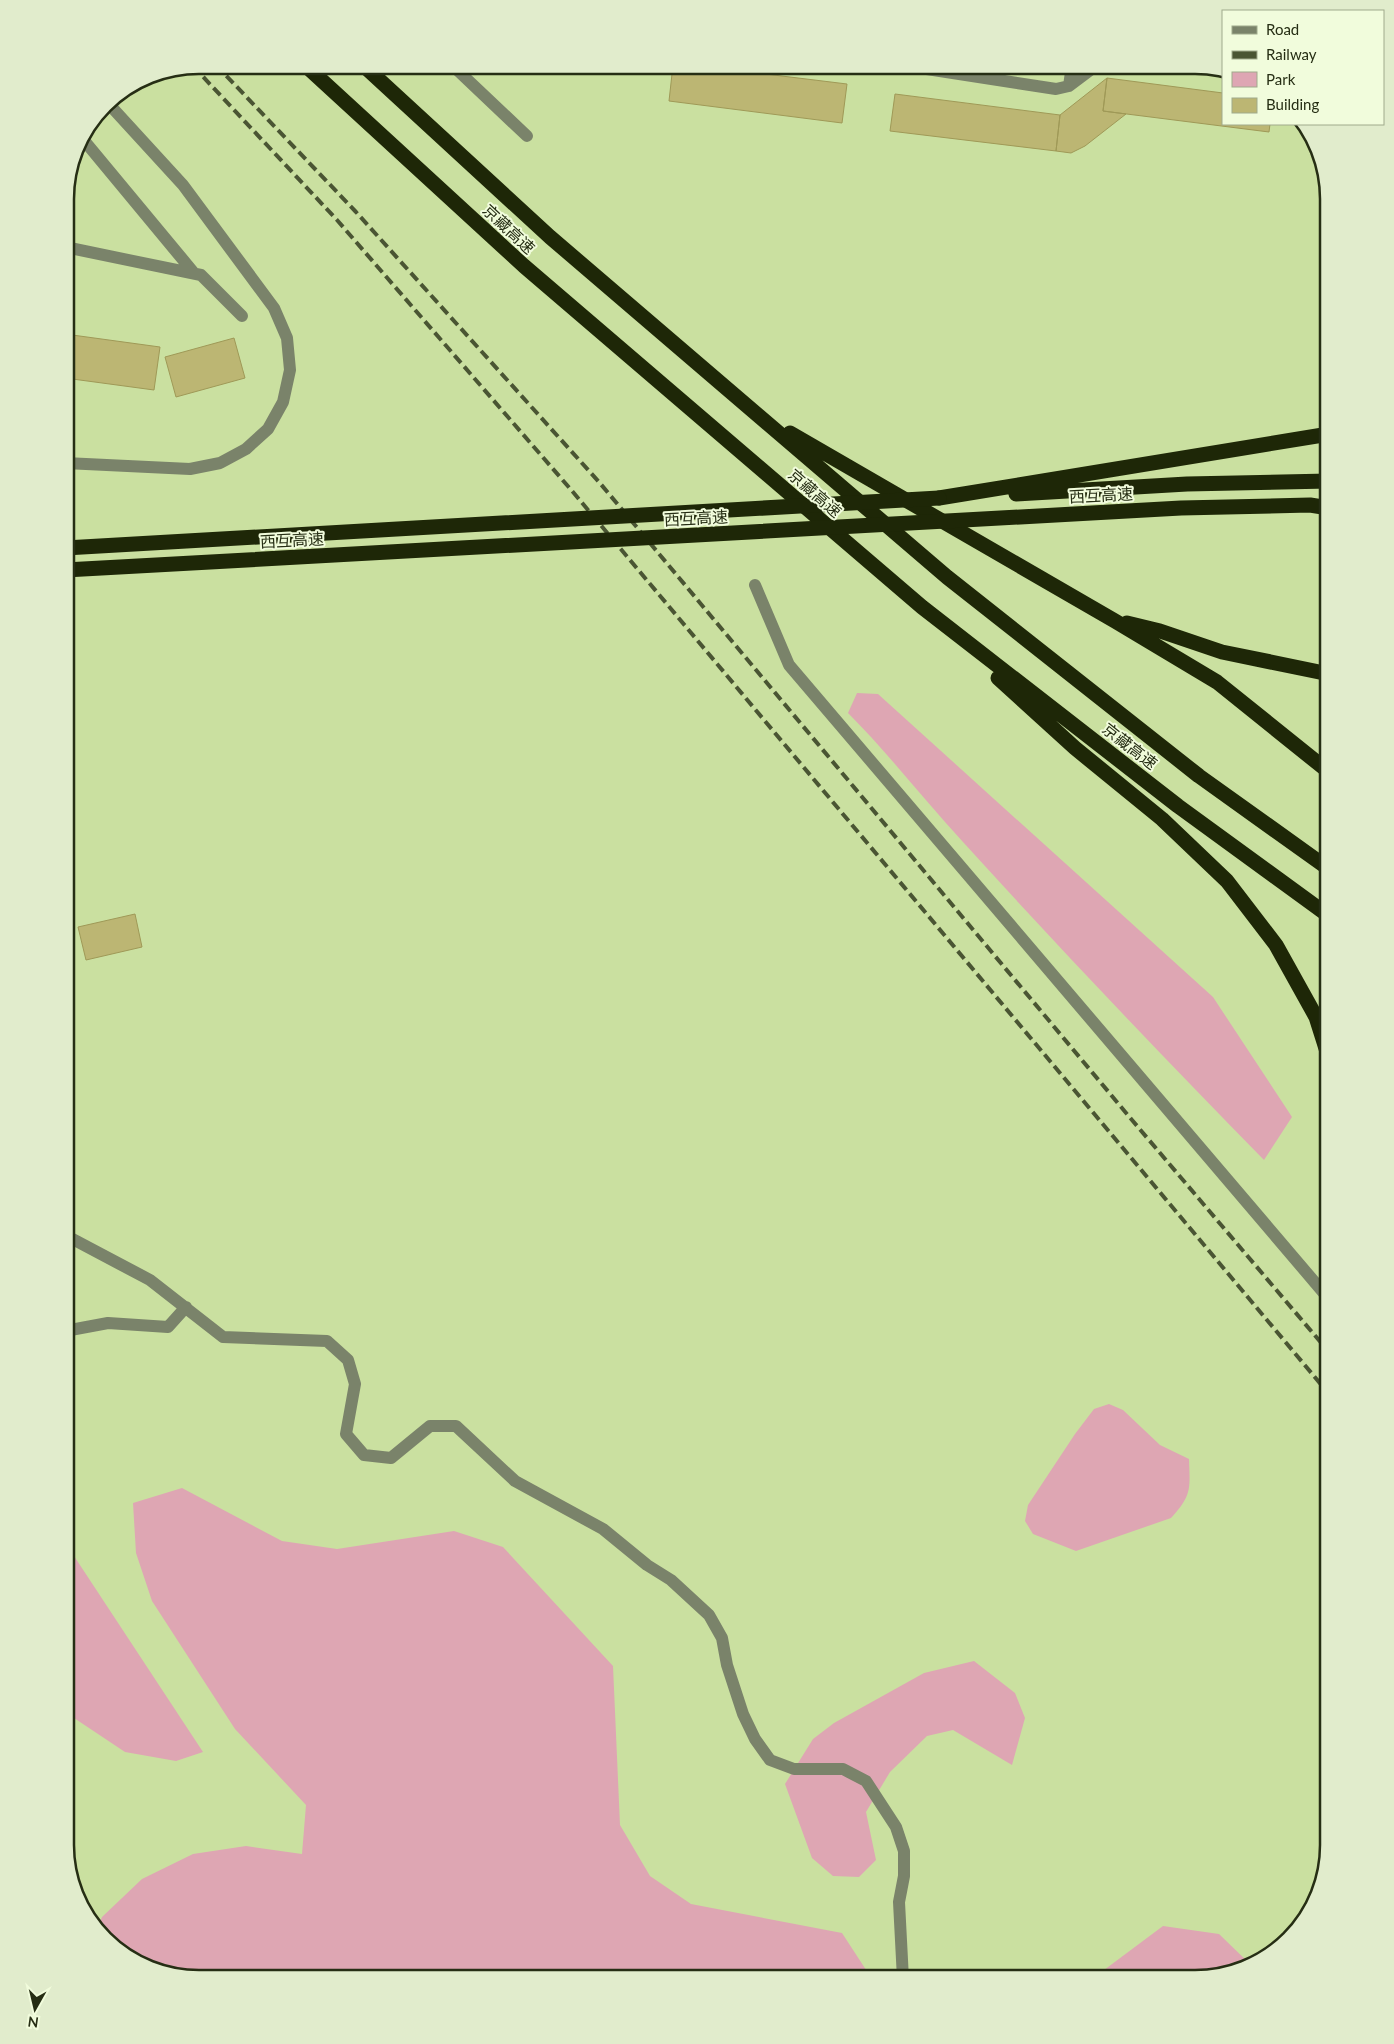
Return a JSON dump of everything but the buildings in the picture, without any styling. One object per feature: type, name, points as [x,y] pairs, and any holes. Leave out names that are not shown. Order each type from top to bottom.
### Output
[{"type":"highway","name":"京藏高速","points":[[315,74],[524,266],[922,607],[1178,806],[1320,909]]},
{"type":"highway","name":"京藏高速","points":[[373,74],[550,237],[947,577],[1199,776],[1320,863]]},
{"type":"highway","points":[[756,414],[1115,620],[1217,682],[1320,765]]},
{"type":"highway","points":[[939,498],[1320,435]]},
{"type":"highway","points":[[939,498],[1187,484],[1320,480]]},
{"type":"highway","name":"西互高速","points":[[74,547],[939,498]]},
{"type":"highway","name":"西互高速","points":[[74,570],[1181,508],[1310,505],[1320,507]]},
{"type":"highway","points":[[922,607],[1075,748],[1162,819],[1228,881],[1276,945],[1316,1017],[1320,1030]]},
{"type":"highway","points":[[1115,620],[1160,631],[1222,652],[1320,672]]},
{"type":"street","points":[[462,74],[527,136]]},
{"type":"street","points":[[957,74],[1056,90],[1068,86],[1085,74]]},
{"type":"street","points":[[1068,86],[1070,74]]},
{"type":"street","points":[[74,463],[183,469],[220,463],[246,449],[268,428],[283,402],[290,370],[287,338],[274,308],[183,185],[113,108]]},
{"type":"street","points":[[87,144],[194,273]]},
{"type":"street","points":[[74,249],[201,275],[242,316]]},
{"type":"street","points":[[755,585],[789,664],[1320,1287]]},
{"type":"street","points":[[74,1240],[150,1280],[224,1337],[327,1341],[348,1360],[356,1384],[346,1434],[364,1455],[391,1458],[430,1426],[456,1426],[515,1481],[604,1529],[647,1565],[671,1580],[709,1614],[722,1638],[727,1665],[743,1714],[755,1739],[770,1760],[794,1769],[843,1769],[866,1781],[896,1827],[904,1851],[904,1876],[899,1902],[902,1970]]},
{"type":"street","points":[[74,1329],[108,1323],[168,1326],[186,1307]]},
{"type":"green space","points":[[857,693],[878,694],[1213,997],[1292,1117],[1264,1160],[1037,923],[848,713]]},
{"type":"green space","points":[[1109,1404],[1123,1410],[1160,1445],[1189,1459],[1190,1478],[1188,1491],[1183,1503],[1171,1518],[1076,1551],[1033,1534],[1025,1521],[1028,1505],[1094,1409]]},
{"type":"green space","points":[[182,1488],[282,1541],[337,1549],[454,1531],[503,1547],[613,1666],[620,1825],[650,1876],[691,1904],[842,1933],[866,1970],[190,1970],[166,1966],[136,1954],[110,1934],[100,1921],[102,1917],[142,1879],[193,1854],[246,1846],[302,1854],[306,1805],[235,1729],[152,1601],[136,1553],[133,1503]]},
{"type":"green space","points":[[74,1556],[203,1752],[176,1761],[125,1752],[74,1718]]},
{"type":"green space","points":[[974,1661],[1015,1693],[1025,1718],[1012,1765],[953,1730],[927,1736],[890,1772],[866,1812],[876,1860],[859,1877],[833,1876],[812,1858],[785,1784],[813,1739],[834,1723],[924,1673]]},
{"type":"green space","points":[[1163,1926],[1219,1934],[1246,1960],[1212,1969],[1104,1970]]},
{"type":"railway","points":[[200,74],[337,220],[573,492],[1320,1383]]},
{"type":"railway","points":[[225,74],[356,212],[599,482],[1132,1120],[1320,1341]]}]
